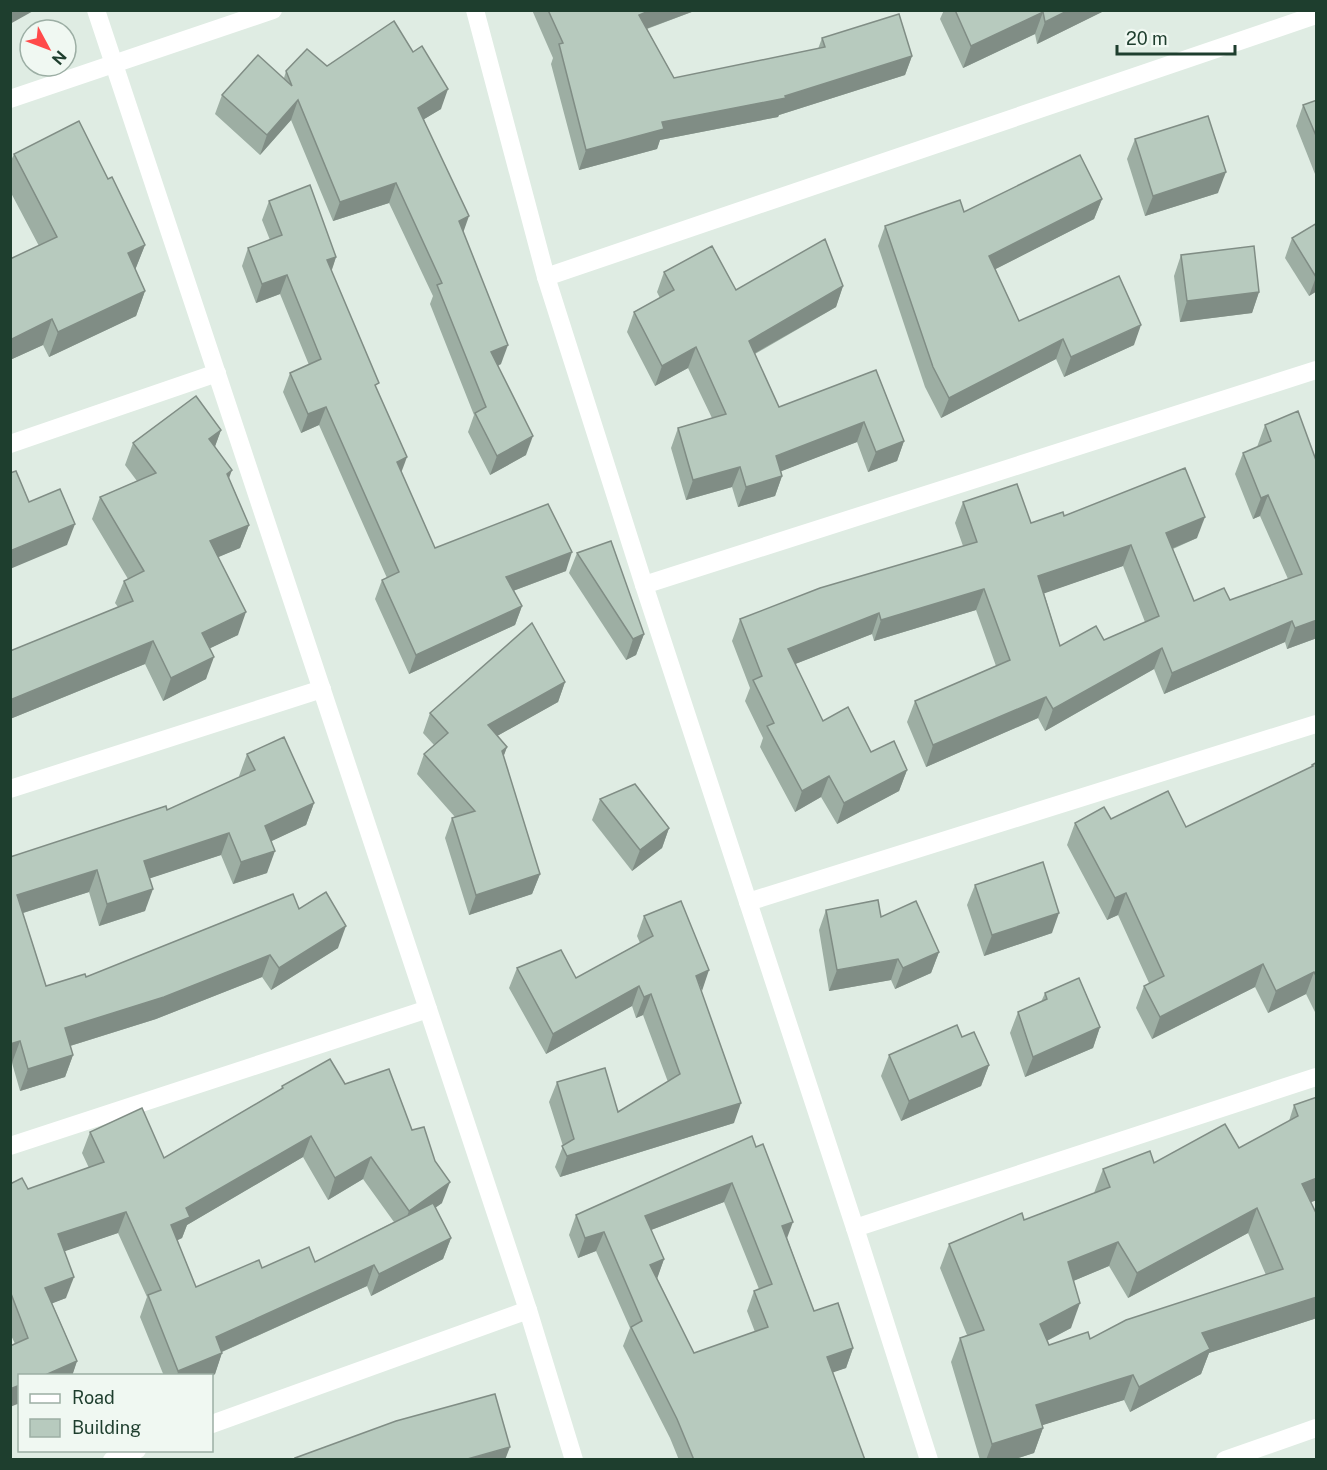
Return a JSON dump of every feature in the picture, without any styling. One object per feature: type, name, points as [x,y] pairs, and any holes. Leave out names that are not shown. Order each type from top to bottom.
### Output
[{"type":"street","points":[[96,10],[528,1310],[574,1460]]},
{"type":"street","points":[[10,99],[273,10]]},
{"type":"street","points":[[475,10],[546,277],[929,1460]]},
{"type":"street","points":[[546,277],[1317,15]]},
{"type":"street","points":[[644,585],[1317,370]]},
{"type":"street","points":[[10,444],[217,373]]},
{"type":"street","points":[[10,789],[322,689]]},
{"type":"street","points":[[748,902],[1317,724]]},
{"type":"street","points":[[10,1146],[428,1009]]},
{"type":"street","points":[[855,1228],[1317,1077]]},
{"type":"street","points":[[213,1424],[528,1310]]},
{"type":"street","points":[[1225,1460],[1317,1428]]},
{"type":"street","points":[[112,1460],[132,1452]]},
{"type":"building","points":[[548,10],[651,10],[639,15],[674,78],[825,47],[822,38],[899,14],[912,56],[785,96],[786,98],[662,122],[664,129],[586,150],[559,44],[563,43]]},
{"type":"building","points":[[955,10],[1069,10],[1045,22],[1043,12],[971,46]]},
{"type":"building","points":[[394,21],[413,52],[422,46],[448,89],[418,108],[469,216],[459,221],[508,345],[491,352],[533,436],[497,456],[475,413],[486,407],[437,285],[442,283],[396,183],[340,202],[298,100],[267,135],[222,95],[258,55],[292,86],[286,71],[307,49],[327,66]]},
{"type":"building","points":[[1317,100],[1317,138],[1303,105]]},
{"type":"building","points":[[1208,116],[1226,172],[1153,196],[1135,139]]},
{"type":"building","points":[[79,121],[108,179],[112,177],[145,245],[128,253],[145,291],[58,332],[52,319],[10,340],[10,259],[57,237],[14,154]]},
{"type":"building","points":[[1080,155],[1102,199],[989,256],[1019,321],[1119,276],[1141,325],[1071,357],[1063,339],[949,398],[933,367],[885,226],[960,200],[964,212]]},
{"type":"building","points":[[310,185],[336,257],[327,260],[379,383],[375,385],[407,457],[397,462],[435,548],[548,504],[572,552],[506,577],[522,606],[416,655],[382,580],[399,572],[326,407],[308,414],[290,373],[321,359],[287,275],[262,284],[248,248],[282,235],[269,201]]},
{"type":"building","points":[[1317,223],[1317,276],[1316,277],[1292,238]]},
{"type":"building","points":[[825,239],[843,286],[749,341],[779,407],[876,370],[904,441],[876,452],[864,422],[776,456],[782,476],[746,487],[740,467],[693,480],[678,428],[726,414],[696,347],[662,366],[634,312],[674,290],[664,272],[712,246],[736,290]]},
{"type":"building","points":[[1254,246],[1259,292],[1187,301],[1181,255]]},
{"type":"building","points":[[196,396],[221,430],[209,439],[232,470],[227,474],[249,525],[210,541],[246,612],[202,633],[214,657],[171,678],[153,641],[10,700],[10,651],[133,601],[124,581],[144,571],[100,497],[156,473],[133,443]]},
{"type":"building","points":[[1298,411],[1317,463],[1317,620],[1295,628],[1292,621],[1172,673],[1162,648],[1053,709],[1046,697],[933,745],[915,701],[1010,660],[984,589],[881,620],[879,613],[788,649],[823,721],[848,707],[871,752],[894,741],[907,770],[844,803],[829,776],[802,791],[767,726],[774,723],[753,680],[762,676],[740,619],[820,588],[977,542],[963,502],[1017,484],[1031,523],[1063,512],[1064,516],[1185,468],[1205,517],[1166,533],[1194,601],[1224,588],[1230,600],[1302,574],[1268,495],[1261,498],[1243,453],[1271,441],[1265,425]],"holes":[[[1131,545],[1159,616],[1104,640],[1096,626],[1060,646],[1038,576]]]},
{"type":"building","points":[[16,471],[29,502],[60,489],[75,524],[10,551],[10,473]]},
{"type":"building","points":[[611,541],[644,634],[633,639],[577,553]]},
{"type":"building","points":[[532,623],[565,682],[488,725],[507,747],[502,751],[540,874],[476,895],[452,818],[475,811],[424,754],[448,733],[430,713]]},
{"type":"building","points":[[284,737],[314,803],[265,826],[275,851],[241,862],[229,833],[144,861],[153,889],[107,904],[97,870],[17,895],[46,986],[85,974],[86,977],[293,894],[299,909],[326,892],[346,926],[279,968],[270,955],[164,997],[65,1028],[73,1055],[28,1069],[20,1041],[10,1044],[10,857],[166,806],[167,810],[255,770],[247,754]]},
{"type":"building","points":[[1317,762],[1317,978],[1314,972],[1276,991],[1263,964],[1160,1017],[1144,986],[1164,976],[1126,893],[1115,898],[1075,823],[1104,807],[1111,819],[1168,791],[1186,827],[1313,766]]},
{"type":"building","points":[[635,784],[669,828],[640,850],[600,799]]},
{"type":"building","points":[[1043,862],[1059,913],[992,935],[975,885]]},
{"type":"building","points":[[878,900],[881,917],[916,901],[939,952],[903,968],[898,959],[837,970],[826,910]]},
{"type":"building","points":[[681,901],[709,970],[696,976],[741,1103],[567,1156],[562,1146],[574,1139],[557,1082],[605,1068],[618,1112],[680,1074],[651,994],[644,997],[639,986],[553,1034],[517,968],[561,950],[576,978],[653,936],[644,916]]},
{"type":"building","points":[[1079,978],[1100,1027],[1033,1057],[1018,1012],[1047,999],[1045,993]]},
{"type":"building","points":[[957,1025],[962,1037],[974,1032],[989,1065],[909,1101],[889,1055]]},
{"type":"building","points":[[330,1059],[345,1084],[389,1069],[412,1130],[424,1127],[435,1161],[450,1182],[409,1211],[371,1157],[335,1178],[311,1136],[186,1208],[190,1217],[171,1225],[196,1287],[259,1260],[262,1268],[309,1247],[315,1262],[433,1203],[451,1238],[379,1274],[374,1265],[216,1337],[222,1353],[178,1371],[148,1295],[161,1290],[126,1212],[58,1234],[74,1277],[45,1288],[77,1361],[48,1374],[18,1374],[18,1386],[10,1389],[10,1346],[28,1338],[10,1291],[10,1184],[22,1178],[28,1189],[104,1162],[90,1132],[142,1108],[164,1158],[283,1088],[282,1086]]},
{"type":"building","points":[[1317,1097],[1317,1178],[1302,1184],[1317,1215],[1317,1297],[1202,1333],[1210,1349],[1139,1387],[1133,1375],[1036,1405],[1043,1428],[992,1444],[960,1338],[984,1330],[949,1244],[1022,1213],[1024,1220],[1110,1187],[1103,1169],[1150,1151],[1154,1163],[1225,1124],[1239,1148],[1298,1116],[1294,1105]],"holes":[[[1257,1208],[1283,1269],[1126,1320],[1090,1339],[1088,1332],[1049,1345],[1040,1324],[1080,1303],[1068,1262],[1118,1242],[1137,1273]]]},
{"type":"building","points":[[752,1136],[756,1147],[763,1144],[793,1222],[782,1226],[814,1311],[838,1303],[853,1348],[827,1357],[865,1460],[694,1460],[677,1419],[631,1327],[642,1321],[604,1232],[585,1238],[576,1215]],"holes":[[[732,1183],[772,1284],[754,1291],[768,1327],[694,1353],[650,1265],[664,1259],[645,1216]]]},
{"type":"building","points":[[495,1394],[510,1447],[464,1460],[296,1460],[295,1458],[396,1421]]}]
